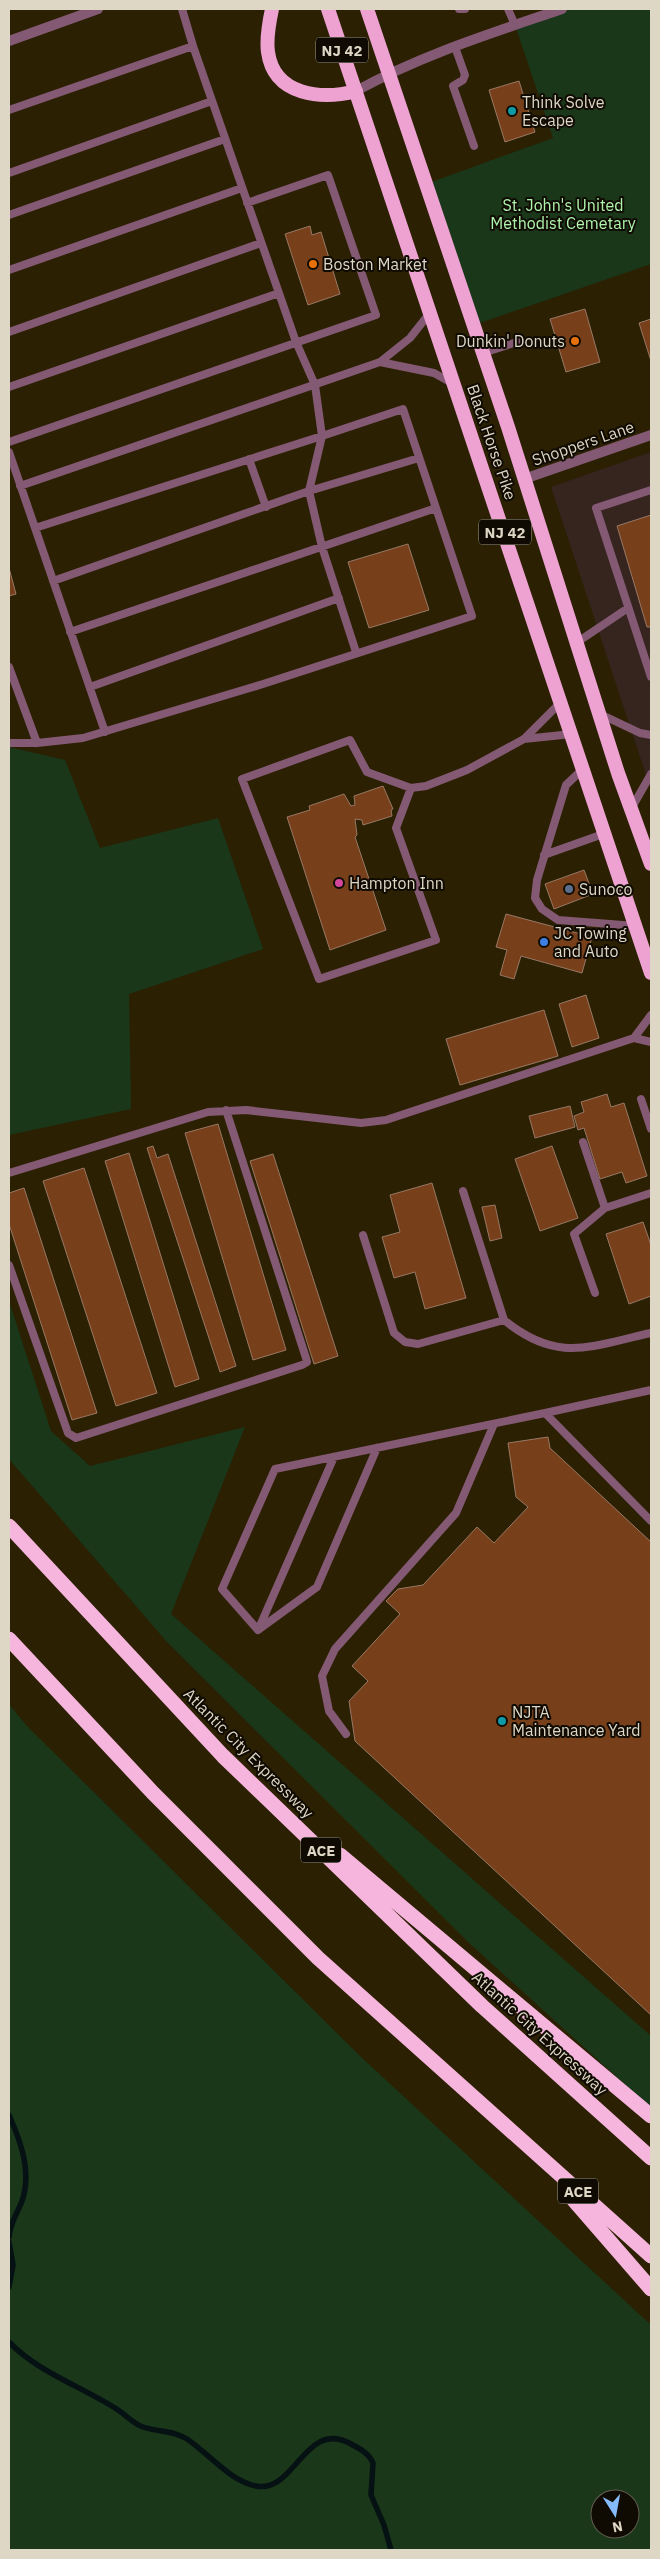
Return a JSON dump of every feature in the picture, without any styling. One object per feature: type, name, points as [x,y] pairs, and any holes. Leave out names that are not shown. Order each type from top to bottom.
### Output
[{"type":"highway","points":[[272,9],[268,53],[280,76],[294,88],[310,95],[337,96],[356,91]]},
{"type":"highway","name":"Black Horse Pike","points":[[328,9],[429,314],[562,701],[651,973]]},
{"type":"highway","name":"Black Horse Pike","points":[[367,9],[483,353],[599,713],[651,864]]},
{"type":"highway","name":"Atlantic City Expressway","points":[[9,1526],[224,1756],[482,2006],[651,2158]]},
{"type":"highway","name":"ACE","points":[[9,1639],[160,1800],[318,1958],[651,2256]]},
{"type":"highway","points":[[224,1756],[651,2116]]},
{"type":"highway","points":[[505,2126],[596,2224],[651,2289]]},
{"type":"street","points":[[9,40],[98,9]]},
{"type":"street","points":[[356,91],[389,72],[562,9]]},
{"type":"street","name":"Shoppers Lane","points":[[524,479],[651,435]]},
{"type":"lane","points":[[182,9],[193,46],[296,342],[315,385],[322,436],[309,491],[322,547],[356,652]]},
{"type":"lane","points":[[459,9],[465,9]]},
{"type":"lane","points":[[508,9],[515,25]]},
{"type":"lane","points":[[9,110],[193,46]]},
{"type":"lane","points":[[454,47],[465,75],[463,80],[453,86],[474,146]]},
{"type":"lane","points":[[9,173],[212,101]]},
{"type":"lane","points":[[9,215],[225,139]]},
{"type":"lane","points":[[9,442],[376,315],[328,175],[247,203]]},
{"type":"lane","points":[[9,270],[242,188]]},
{"type":"lane","points":[[9,332],[261,243]]},
{"type":"lane","points":[[9,387],[279,293]]},
{"type":"lane","points":[[20,486],[380,362],[410,338],[429,314]]},
{"type":"lane","points":[[483,353],[520,341]]},
{"type":"lane","points":[[380,362],[434,373],[453,384]]},
{"type":"lane","points":[[9,743],[37,743],[83,738],[105,732],[263,684],[356,652],[472,616],[403,409],[35,528]]},
{"type":"lane","points":[[9,452],[105,732]]},
{"type":"lane","points":[[53,581],[309,491],[419,458]]},
{"type":"lane","points":[[249,459],[266,507]]},
{"type":"lane","points":[[651,490],[596,508],[651,677]]},
{"type":"lane","points":[[70,632],[436,508]]},
{"type":"lane","points":[[90,687],[338,598]]},
{"type":"lane","points":[[576,643],[628,608]]},
{"type":"lane","points":[[9,667],[37,743]]},
{"type":"lane","points":[[411,788],[396,828],[436,940],[319,979],[242,779],[350,740],[367,772],[411,788],[426,786],[467,770],[524,739],[562,701]]},
{"type":"lane","points":[[599,713],[640,733],[651,735]]},
{"type":"lane","points":[[524,739],[572,734]]},
{"type":"lane","points":[[584,768],[566,785],[537,880],[535,898],[542,909],[558,920],[636,926]]},
{"type":"lane","points":[[631,809],[651,774]]},
{"type":"lane","points":[[544,855],[606,833]]},
{"type":"lane","points":[[634,1038],[651,1015]]},
{"type":"lane","points":[[9,1173],[208,1112],[246,1110],[361,1123],[386,1120],[634,1038],[651,1042]]},
{"type":"lane","points":[[641,1099],[651,1129]]},
{"type":"lane","points":[[9,1264],[68,1433],[76,1438],[302,1366],[306,1362],[306,1358],[226,1110]]},
{"type":"lane","points":[[582,1142],[605,1208]]},
{"type":"lane","points":[[463,1191],[504,1320],[519,1332],[561,1349],[579,1348],[651,1333]]},
{"type":"lane","points":[[595,1293],[574,1234],[605,1208],[651,1193]]},
{"type":"lane","points":[[363,1234],[394,1333],[405,1342],[418,1344],[504,1320]]},
{"type":"lane","points":[[258,1630],[222,1590],[275,1469],[651,1390]]},
{"type":"lane","points":[[545,1413],[651,1521]]},
{"type":"lane","points":[[346,1734],[329,1711],[322,1676],[335,1649],[456,1513],[494,1424]]},
{"type":"lane","points":[[258,1630],[317,1587],[377,1448]]},
{"type":"lane","points":[[258,1630],[334,1457]]},
{"type":"shaded area","points":[[651,452],[651,790],[551,487]]},
{"type":"green space","name":"St. John's United Methodist Cemetary","points":[[561,9],[651,9],[651,264],[474,325],[426,184],[553,138],[515,25]]},
{"type":"green space","points":[[9,747],[65,760],[100,848],[218,818],[263,949],[129,994],[131,1109],[9,1135]]},
{"type":"green space","points":[[9,1301],[51,1431],[90,1466],[245,1427],[171,1614],[651,2036],[651,2108],[469,1943],[167,1642],[9,1459]]},
{"type":"green space","points":[[9,1704],[26,1725],[361,2057],[651,2325],[651,2550],[9,2550]]},
{"type":"building","name":"Think Solve Escape","points":[[519,81],[535,132],[505,142],[489,90]]},
{"type":"building","name":"Boston Market","points":[[310,226],[312,235],[321,232],[340,294],[308,305],[285,234]]},
{"type":"building","name":"Dunkin' Donuts","points":[[585,309],[600,362],[566,372],[550,319]]},
{"type":"building","points":[[651,319],[651,361],[639,323]]},
{"type":"building","points":[[651,515],[651,627],[647,627],[617,526]]},
{"type":"building","points":[[408,544],[429,610],[369,628],[348,562]]},
{"type":"building","points":[[9,568],[16,594],[9,596]]},
{"type":"building","name":"Hampton Inn","points":[[383,786],[393,809],[391,810],[392,816],[363,825],[362,820],[355,819],[357,835],[355,837],[386,930],[330,950],[287,817],[310,810],[309,806],[344,794],[351,806],[355,805],[354,796]]},
{"type":"building","points":[[584,870],[593,894],[554,909],[545,884]]},
{"type":"building","name":"JC Towing and Auto","points":[[506,914],[592,937],[582,973],[521,956],[514,979],[500,975],[507,950],[496,947]]},
{"type":"building","points":[[586,995],[599,1038],[572,1047],[559,1004]]},
{"type":"building","points":[[544,1010],[558,1056],[460,1085],[446,1039]]},
{"type":"building","points":[[607,1094],[611,1107],[624,1103],[647,1176],[626,1183],[622,1172],[600,1179],[584,1128],[578,1130],[574,1116],[584,1112],[581,1102]]},
{"type":"building","points":[[570,1106],[575,1127],[535,1138],[529,1116]]},
{"type":"building","points":[[218,1124],[286,1350],[253,1360],[185,1133]]},
{"type":"building","points":[[153,1146],[157,1158],[168,1154],[236,1366],[220,1372],[147,1148]]},
{"type":"building","points":[[552,1146],[578,1218],[540,1231],[515,1159]]},
{"type":"building","points":[[129,1153],[199,1379],[175,1387],[105,1161]]},
{"type":"building","points":[[273,1154],[338,1356],[314,1364],[250,1161]]},
{"type":"building","points":[[84,1168],[157,1393],[116,1406],[43,1181]]},
{"type":"building","points":[[432,1183],[466,1298],[425,1309],[415,1272],[394,1278],[382,1237],[400,1232],[390,1195]]},
{"type":"building","points":[[24,1188],[97,1413],[72,1420],[9,1224],[9,1193]]},
{"type":"building","points":[[495,1205],[502,1238],[490,1241],[482,1207]]},
{"type":"building","points":[[643,1222],[651,1245],[651,1296],[629,1304],[606,1234]]},
{"type":"building","name":"NJTA Maintenance Yard","points":[[548,1437],[550,1448],[651,1542],[651,2015],[355,1741],[349,1701],[368,1681],[352,1666],[400,1614],[386,1601],[398,1589],[423,1585],[477,1527],[494,1543],[528,1507],[516,1497],[508,1443]]},
{"type":"waterway","points":[[9,2115],[24,2157],[26,2179],[22,2201],[12,2223],[9,2237]]},
{"type":"waterway","points":[[9,2242],[13,2265],[9,2287]]},
{"type":"waterway","points":[[9,2342],[47,2371],[118,2410],[137,2424],[149,2429],[182,2436],[228,2473],[237,2479],[256,2486],[269,2485],[281,2479],[311,2448],[322,2441],[335,2439],[351,2444],[367,2454],[373,2463],[371,2495],[384,2525],[391,2550]]},
{"type":"place","name":"Think Solve Escape","points":[[512,111]]},
{"type":"place","name":"Boston Market","points":[[313,264]]},
{"type":"place","name":"Dunkin' Donuts","points":[[575,341]]},
{"type":"place","name":"Hampton Inn","points":[[339,883]]},
{"type":"place","name":"Sunoco","points":[[569,889]]},
{"type":"place","name":"JC Towing and Auto","points":[[544,942]]},
{"type":"place","name":"NJTA Maintenance Yard","points":[[502,1721]]}]
